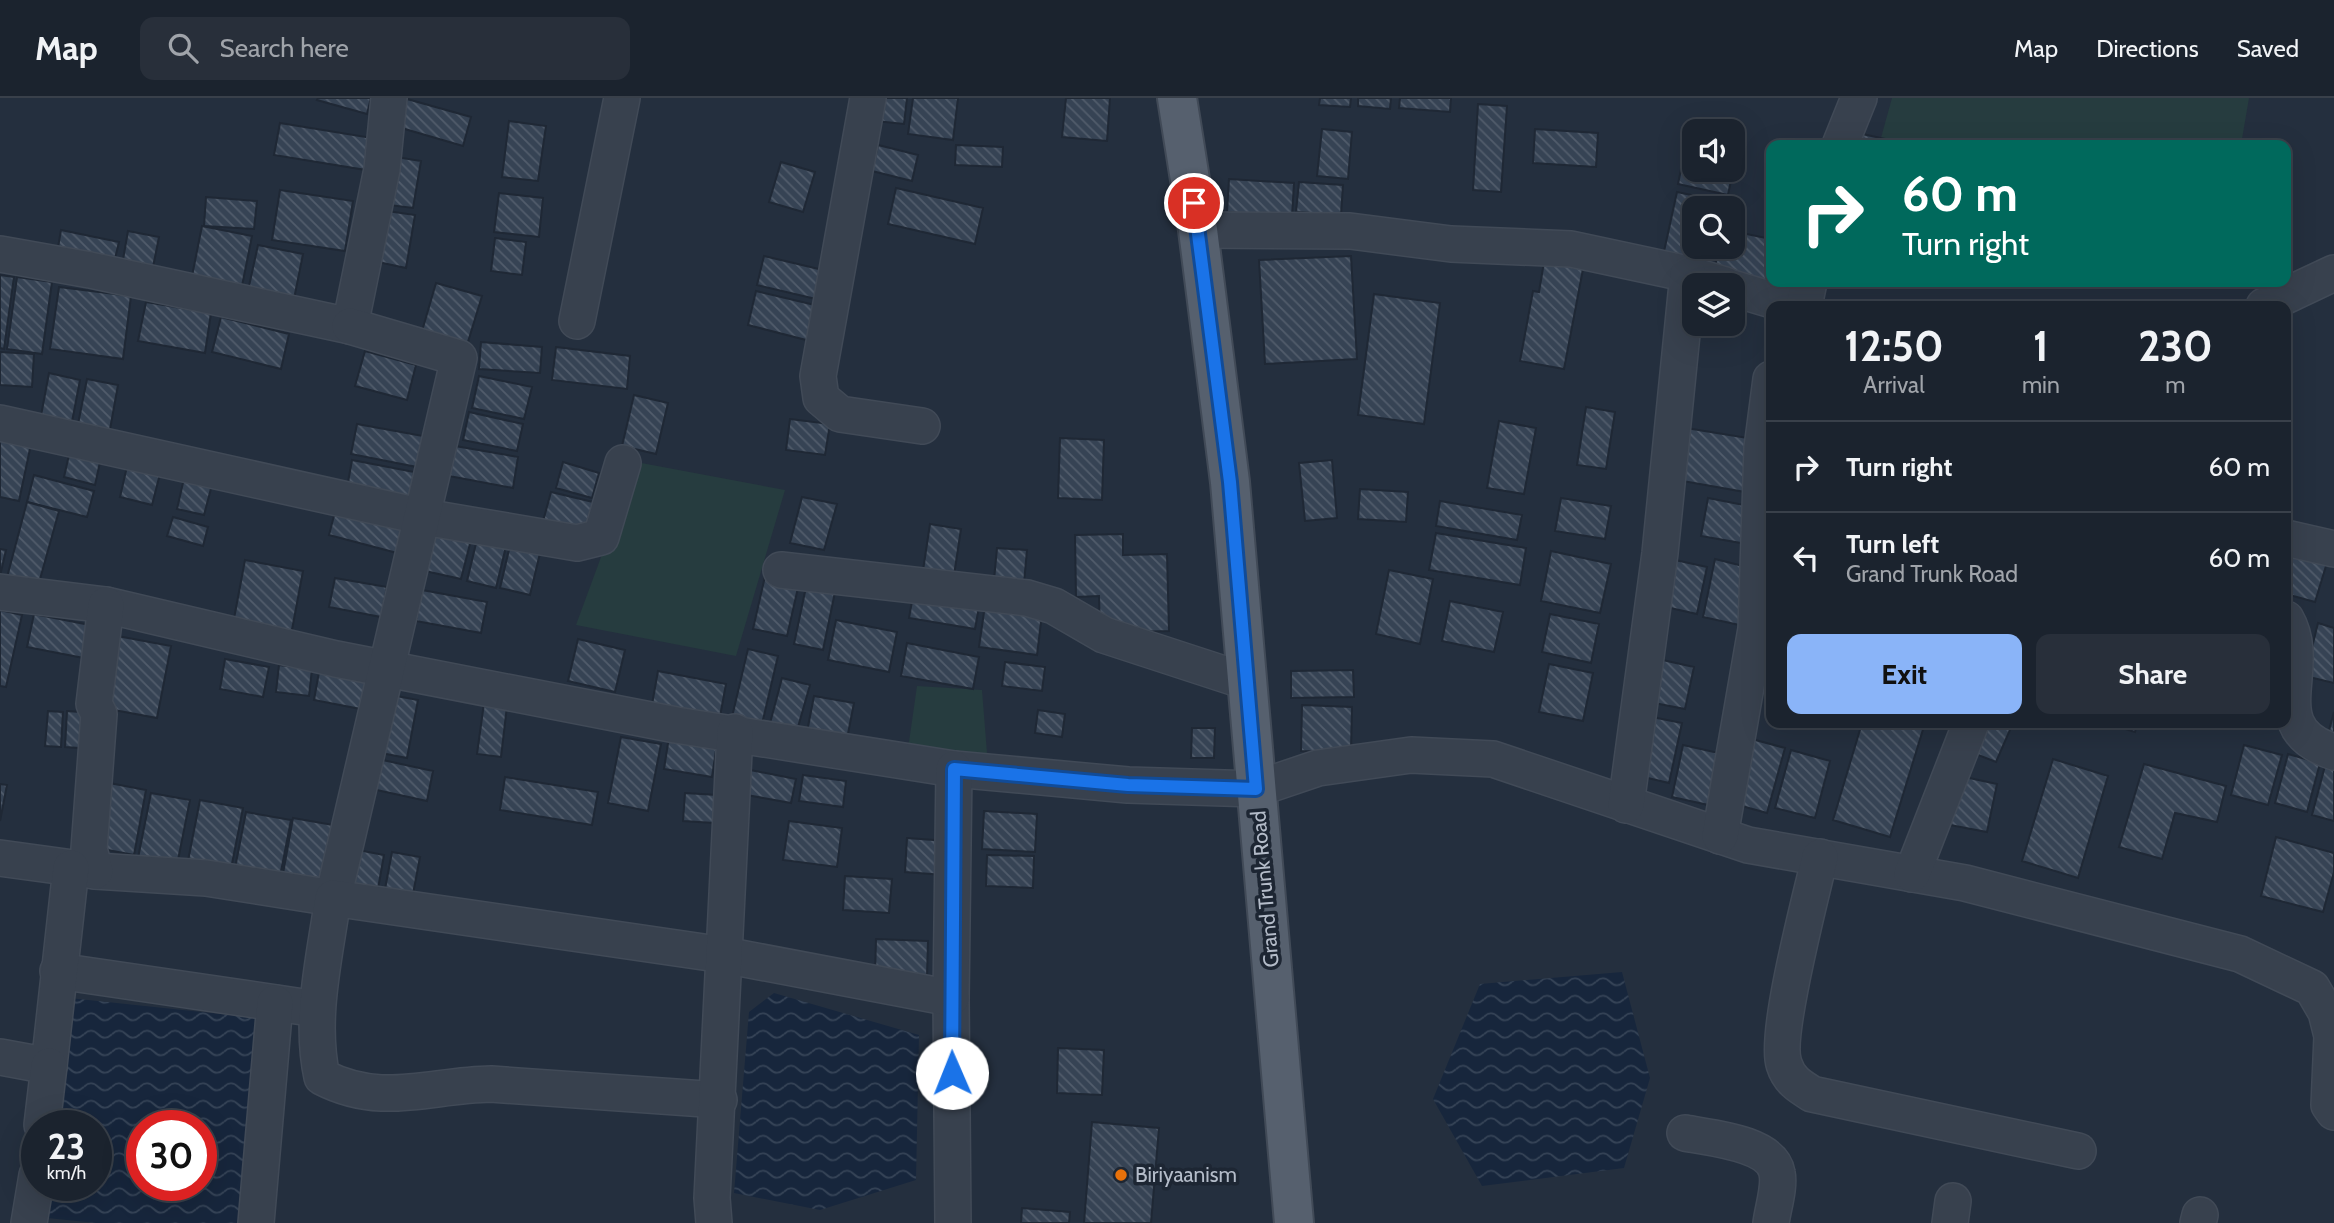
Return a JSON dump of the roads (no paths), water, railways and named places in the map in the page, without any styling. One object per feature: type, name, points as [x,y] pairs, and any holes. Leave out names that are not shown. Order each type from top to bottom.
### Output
[{"type":"main road","name":"Grand Trunk Road","points":[[1177,98],[1198,230],[1230,482],[1294,1223]]},
{"type":"street","points":[[350,326],[382,169],[389,98]]},
{"type":"street","points":[[577,321],[622,98]]},
{"type":"street","points":[[869,98],[818,376],[821,398],[840,414],[922,426]]},
{"type":"street","points":[[1842,140],[1859,98]]},
{"type":"street","points":[[1198,230],[1350,231],[1451,244],[1571,250],[1683,273]]},
{"type":"street","points":[[0,254],[90,270],[350,326],[459,358],[333,898],[317,1009],[317,1057],[322,1077],[343,1087],[402,1094],[436,1091],[463,1084],[491,1084],[719,1100]]},
{"type":"street","points":[[2275,301],[2334,273]]},
{"type":"street","points":[[1792,301],[1805,287]]},
{"type":"street","points":[[1745,292],[1776,301]]},
{"type":"street","points":[[1626,805],[1660,552],[1682,334]]},
{"type":"street","points":[[0,423],[424,517],[577,543],[601,537],[622,463]]},
{"type":"street","points":[[1720,836],[1756,629],[1766,464]]},
{"type":"street","points":[[2291,539],[2334,549]]},
{"type":"street","points":[[781,570],[1027,598],[1054,606],[1104,635],[1248,682]]},
{"type":"street","points":[[0,592],[106,605],[388,670],[676,725],[735,732],[954,769],[1128,785],[1256,789],[1318,768],[1411,755],[1493,759],[1748,845],[1965,883],[2240,954],[2330,999],[2332,1036],[2329,1105],[2334,1112]]},
{"type":"street","points":[[44,1110],[58,971],[89,849],[99,714],[94,704],[106,605]]},
{"type":"street","points":[[2291,636],[2296,653],[2292,708],[2299,732],[2314,745],[2334,752]]},
{"type":"street","points":[[1912,873],[1969,728]]},
{"type":"street","points":[[714,1223],[712,1198],[719,1100],[735,732]]},
{"type":"street","points":[[953,1223],[951,998],[954,769]]},
{"type":"street","points":[[1819,857],[1783,1026],[1782,1062],[1792,1081],[1812,1094],[2078,1151]]},
{"type":"street","points":[[0,858],[83,869],[206,878],[724,955],[951,998]]},
{"type":"street","points":[[58,971],[317,1009]]},
{"type":"street","points":[[256,1223],[275,1003]]},
{"type":"street","points":[[0,1057],[49,1066]]},
{"type":"street","points":[[1685,1132],[1753,1148],[1769,1156],[1777,1173],[1771,1223]]},
{"type":"street","points":[[29,1223],[33,1201]]},
{"type":"water","points":[[1622,972],[1650,1078],[1624,1168],[1482,1186],[1433,1099],[1480,984]]},
{"type":"water","points":[[774,993],[919,1035],[916,1180],[820,1210],[734,1193],[749,1012]]},
{"type":"water","points":[[60,997],[288,1021],[267,1223],[96,1223],[37,1217],[38,1201],[112,1201],[112,1110],[49,1110]]},
{"type":"place","name":"Biriyaanism","points":[[1121,1175]]}]
